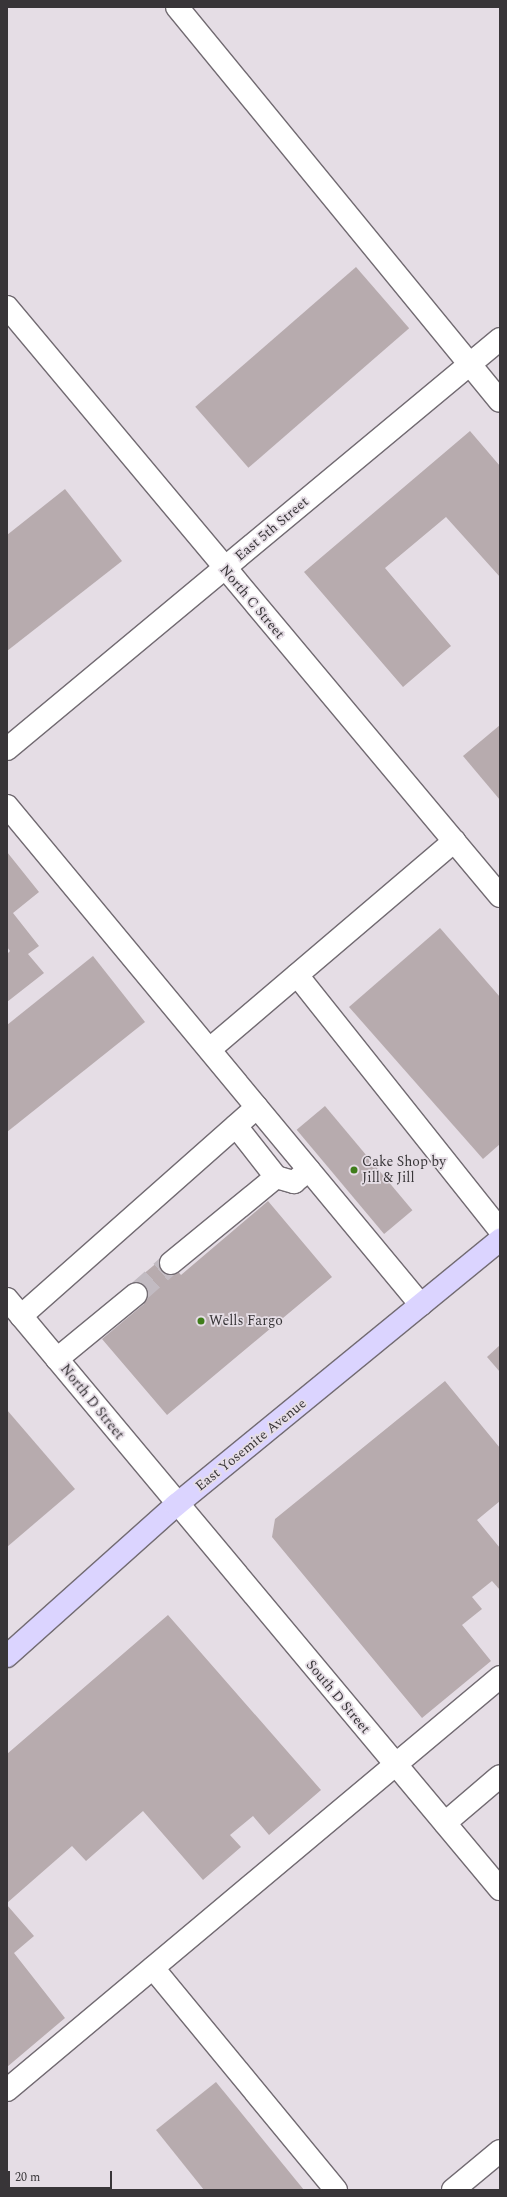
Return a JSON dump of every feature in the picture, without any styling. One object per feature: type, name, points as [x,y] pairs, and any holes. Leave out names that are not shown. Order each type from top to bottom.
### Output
[{"type":"main road","name":"East Yosemite Avenue","points":[[7,1656],[176,1505],[500,1240]]},
{"type":"street","points":[[177,7],[500,401]]},
{"type":"street","name":"North C Street","points":[[7,307],[224,569],[500,896]]},
{"type":"street","name":"East 5th Street","points":[[7,749],[500,339]]},
{"type":"street","points":[[7,806],[421,1305]]},
{"type":"street","points":[[210,1049],[454,841]]},
{"type":"street","points":[[297,975],[500,1230]]},
{"type":"street","points":[[21,1316],[257,1107]]},
{"type":"street","points":[[236,1126],[276,1177],[294,1182],[309,1170]]},
{"type":"street","points":[[177,1261],[276,1177]]},
{"type":"street","points":[[57,1359],[134,1298]]},
{"type":"street","name":"North D Street","points":[[7,1299],[176,1505]]},
{"type":"street","name":"South D Street","points":[[176,1505],[500,1889]]},
{"type":"street","points":[[7,2090],[396,1766],[500,1677]]},
{"type":"street","points":[[445,1822],[500,1776]]},
{"type":"street","points":[[153,1968],[336,2190]]},
{"type":"street","points":[[453,2190],[500,2151]]},
{"type":"building","points":[[356,267],[409,328],[248,468],[195,407]]},
{"type":"building","points":[[470,431],[500,466],[500,577],[446,517],[385,568],[451,646],[403,687],[304,572]]},
{"type":"building","points":[[65,489],[122,561],[7,651],[7,535]]},
{"type":"building","points":[[500,725],[500,800],[463,756]]},
{"type":"building","points":[[7,852],[39,892],[13,913],[39,946],[28,954],[44,973],[7,1002],[7,954],[10,951],[7,947]]},
{"type":"building","points":[[440,928],[500,997],[500,1144],[483,1159],[349,1007]]},
{"type":"building","points":[[93,956],[145,1022],[7,1132],[7,1025]]},
{"type":"building","name":"Cake Shop by Jill & Jill","points":[[325,1106],[412,1210],[384,1234],[297,1130]]},
{"type":"building","name":"Wells Fargo","points":[[268,1201],[332,1277],[167,1415],[102,1339],[144,1304],[129,1286],[165,1256],[181,1275]]},
{"type":"building","points":[[500,1345],[500,1372],[487,1357]]},
{"type":"building","points":[[445,1381],[500,1448],[500,1501],[477,1520],[500,1548],[500,1590],[492,1581],[472,1597],[482,1609],[462,1625],[491,1661],[422,1718],[272,1537],[275,1519]]},
{"type":"building","points":[[7,1410],[75,1489],[7,1547]]},
{"type":"building","points":[[168,1615],[321,1790],[269,1835],[253,1816],[230,1835],[241,1847],[203,1880],[143,1811],[86,1861],[72,1846],[7,1903],[7,1754]]},
{"type":"building","points":[[7,1905],[34,1936],[14,1953],[65,2018],[7,2067]]},
{"type":"building","points":[[216,2082],[304,2190],[204,2190],[156,2130]]},
{"type":"tunnel","points":[[136,1294],[171,1263]]},
{"type":"place","name":"Cake Shop by Jill & Jill","points":[[354,1170]]},
{"type":"place","name":"Wells Fargo","points":[[201,1321]]}]
